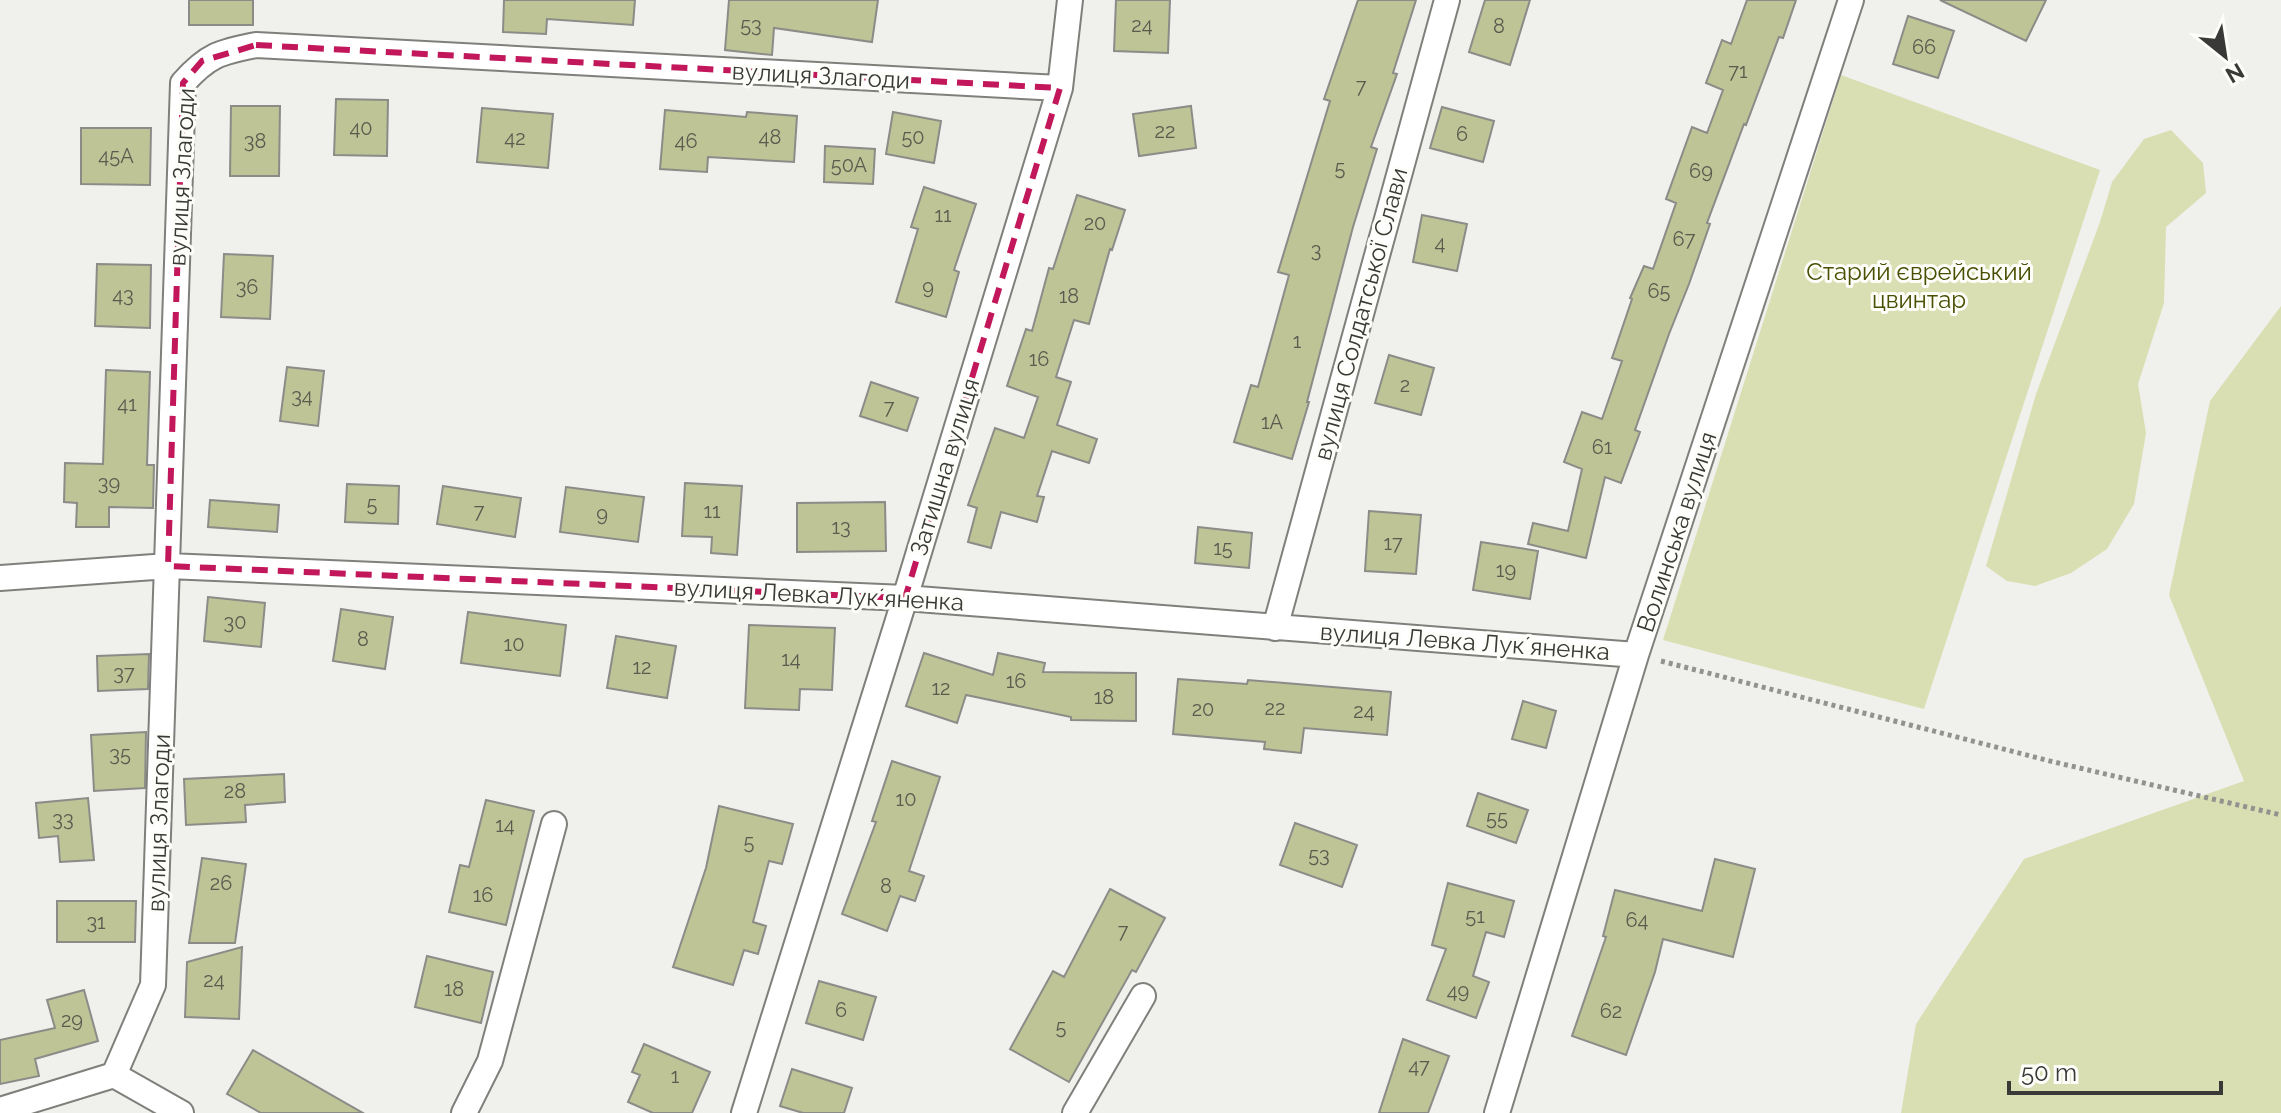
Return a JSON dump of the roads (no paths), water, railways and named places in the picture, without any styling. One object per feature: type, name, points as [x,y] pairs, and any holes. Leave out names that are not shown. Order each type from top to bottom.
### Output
[{"type":"street","name":"Затишна вулиця","points":[[744,1113],[1060,88],[1070,0]]},
{"type":"street","name":"вулиця Солдатської Слави","points":[[1275,628],[1447,0]]},
{"type":"street","name":"Волинська вулиця","points":[[1497,1113],[1636,655],[1851,0]]},
{"type":"street","name":"вулиця Злагоди","points":[[114,1075],[153,985],[183,83],[202,61],[227,51],[256,45],[1060,88]]},
{"type":"street","name":"вулиця Левка Лукʼяненка","points":[[0,578],[168,566],[905,598],[1636,655]]},
{"type":"street","points":[[464,1113],[490,1061],[554,824]]},
{"type":"street","points":[[1075,1113],[1143,996]]},
{"type":"street","points":[[0,1110],[114,1075],[181,1113]]},
{"type":"park label","name":"Старий єврейський цвинтар","points":[[1919,286]]}]
